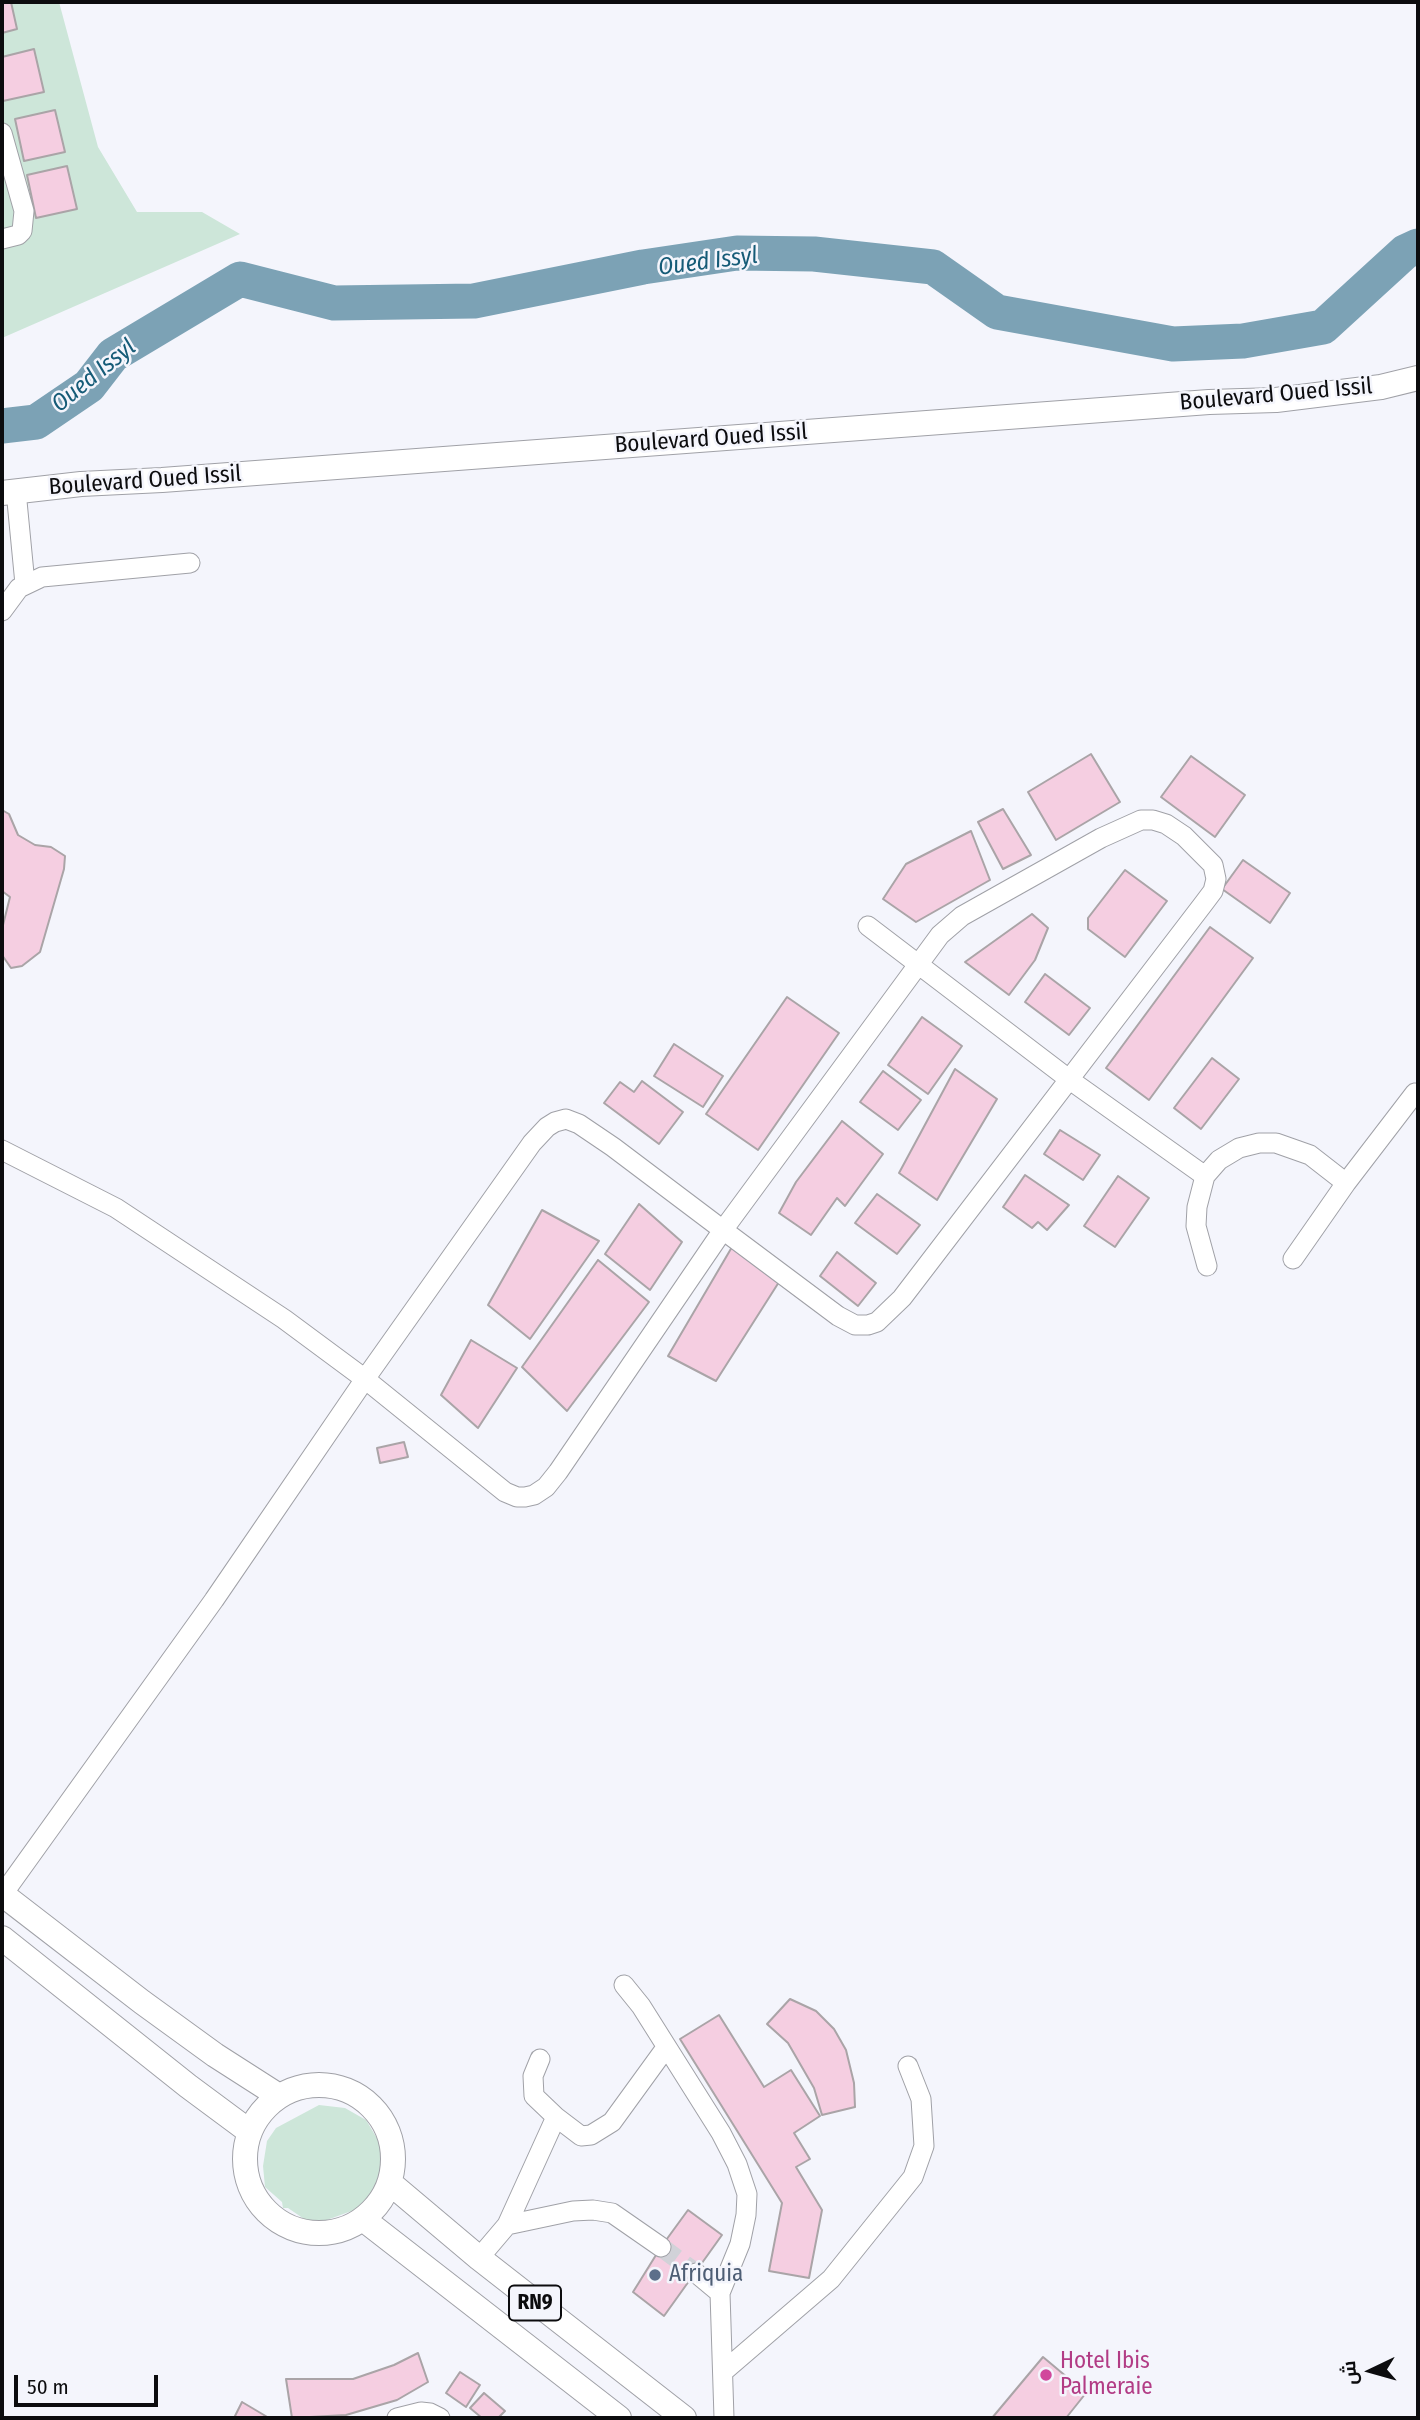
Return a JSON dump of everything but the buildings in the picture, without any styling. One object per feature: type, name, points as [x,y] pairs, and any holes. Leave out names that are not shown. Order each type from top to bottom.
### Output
[{"type":"main road","name":"Boulevard Oued Issil","points":[[9,492],[81,484],[1209,402],[1276,400],[1381,387],[1418,378]]},
{"type":"main road","points":[[2,1894],[215,2055],[279,2096]]},
{"type":"main road","points":[[2,1938],[250,2132]]},
{"type":"main road","points":[[318,2084],[338,2087],[365,2101],[384,2123],[391,2143],[393,2163],[390,2183],[380,2203],[363,2219],[342,2230],[318,2234],[295,2230],[274,2219],[257,2201],[247,2179],[245,2155],[250,2132],[262,2111],[279,2096],[298,2087],[318,2084]]},
{"type":"main road","name":"RN9","points":[[390,2183],[479,2258],[684,2418]]},
{"type":"main road","name":"RN9","points":[[363,2219],[619,2418]]},
{"type":"street","points":[[2,133],[24,211],[22,231],[18,235],[2,239]]},
{"type":"street","points":[[9,492],[25,584]]},
{"type":"street","points":[[2,611],[19,588],[42,578],[190,564]]},
{"type":"street","points":[[2,1150],[116,1208],[284,1319],[365,1379],[505,1492],[517,1497],[534,1495],[546,1487],[558,1472],[723,1230],[940,935],[962,916],[1141,820],[1166,824],[1184,836],[1213,865],[1216,879],[1213,891],[902,1298],[877,1322],[855,1325],[838,1316],[723,1230],[596,1135],[566,1119],[555,1122],[532,1143],[365,1379],[214,1600],[2,1894]]},
{"type":"street","points":[[868,926],[1070,1080],[1205,1176]]},
{"type":"street","points":[[1293,1259],[1346,1183],[1415,1093]]},
{"type":"street","points":[[1207,1266],[1196,1226],[1197,1206],[1205,1176],[1219,1160],[1239,1148],[1259,1143],[1276,1143],[1310,1155],[1346,1183]]},
{"type":"street","points":[[624,1984],[721,2133],[737,2164],[747,2194],[740,2244],[720,2293],[724,2418]]},
{"type":"street","points":[[540,2059],[533,2076],[534,2096],[556,2118],[580,2136],[591,2135],[611,2122],[665,2049]]},
{"type":"street","points":[[724,2371],[831,2279],[913,2177],[924,2146],[921,2099],[908,2066]]},
{"type":"street","points":[[479,2258],[507,2225],[556,2118]]},
{"type":"street","points":[[507,2225],[573,2211],[593,2210],[612,2213],[661,2247]]},
{"type":"street","points":[[696,2273],[720,2293]]},
{"type":"street","points":[[397,2418],[421,2412],[440,2418]]},
{"type":"green space","points":[[2,2],[59,2],[98,147],[137,212],[202,212],[240,234],[2,338]]},
{"type":"green space","points":[[319,2105],[345,2108],[366,2120],[381,2145],[381,2177],[368,2205],[313,2225],[288,2208],[283,2208],[282,2202],[265,2187],[263,2166],[267,2141],[276,2128]]},
{"type":"waterway","name":"Oued Issyl","points":[[2,426],[36,422],[89,386],[113,355],[240,279],[334,303],[474,301],[643,267],[737,253],[814,254],[933,267],[997,312],[1173,344],[1243,341],[1323,327],[1405,252],[1418,246]]},
{"type":"tunnel","points":[[661,2247],[696,2273]]},
{"type":"place","name":"Afriquia","points":[[655,2275]]},
{"type":"place","name":"Hotel Ibis Palmeraie","points":[[1046,2375]]}]
